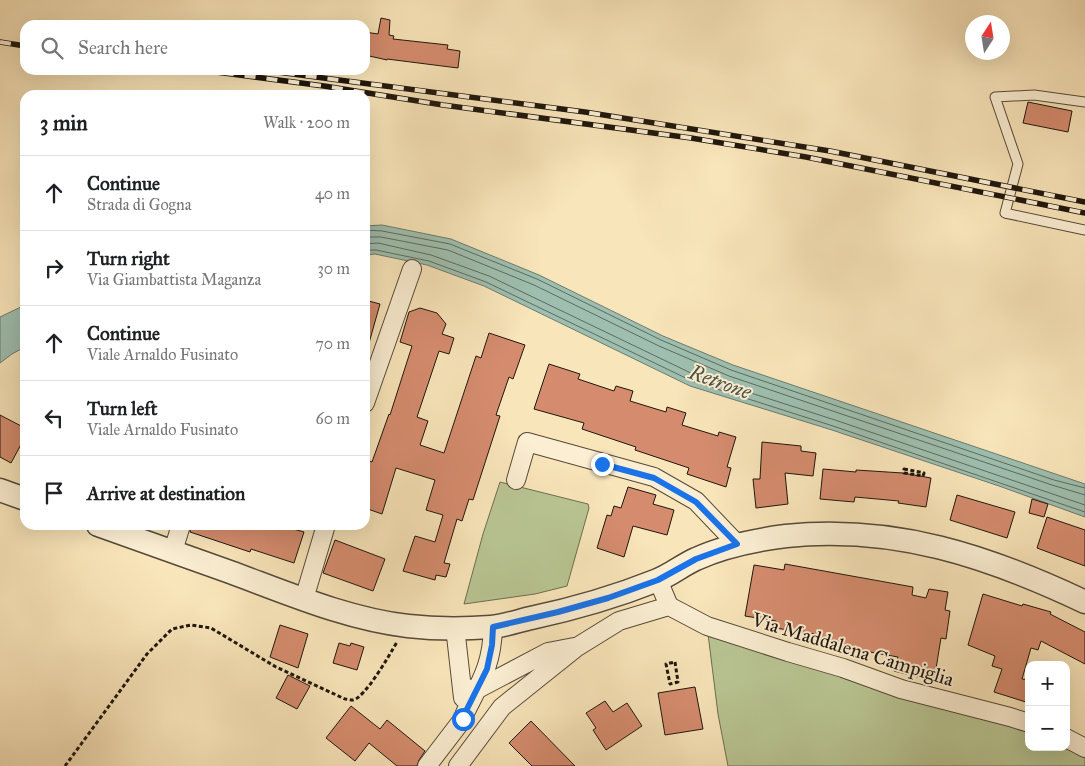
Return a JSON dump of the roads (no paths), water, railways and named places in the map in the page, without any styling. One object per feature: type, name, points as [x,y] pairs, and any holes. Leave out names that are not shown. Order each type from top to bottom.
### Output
[{"type":"street","points":[[370,389],[412,269]]},
{"type":"street","points":[[516,480],[527,442],[654,478],[696,502],[737,544]]},
{"type":"street","points":[[0,490],[20,497]]},
{"type":"street","points":[[112,530],[304,599],[362,617],[406,626],[493,627],[608,598],[658,580],[696,559],[737,544],[812,534],[847,534],[917,542],[958,551],[1004,566],[1085,602]]},
{"type":"street","points":[[173,551],[179,530]]},
{"type":"street","points":[[304,599],[325,530]]},
{"type":"street","points":[[458,766],[502,707],[577,647],[619,621],[669,606],[658,580]]},
{"type":"street","name":"Via Maddalena Campiglia","points":[[669,606],[707,626],[843,668],[901,689],[1025,722]]},
{"type":"street","points":[[427,766],[463,719],[465,713],[469,689],[455,627]]},
{"type":"street","points":[[469,689],[487,669],[492,645],[493,627]]},
{"type":"street","points":[[469,689],[548,652],[577,647]]},
{"type":"street","points":[[1070,740],[1085,748]]},
{"type":"lane","points":[[1085,102],[1034,95],[995,97],[1018,164],[1005,213],[1085,230]]},
{"type":"water","name":"Retrone","points":[[382,225],[451,239],[539,275],[663,336],[733,365],[1085,484],[1085,517],[832,430],[690,386],[484,286],[427,265],[370,254],[370,226]]},
{"type":"water","points":[[20,307],[20,350],[0,363],[0,317]]},
{"type":"railway","points":[[0,42],[20,45]]},
{"type":"railway","points":[[239,75],[349,90]]},
{"type":"railway","points":[[300,75],[585,112],[830,151],[1085,202]]},
{"type":"railway","points":[[370,93],[691,138],[806,157],[1085,213]]}]
